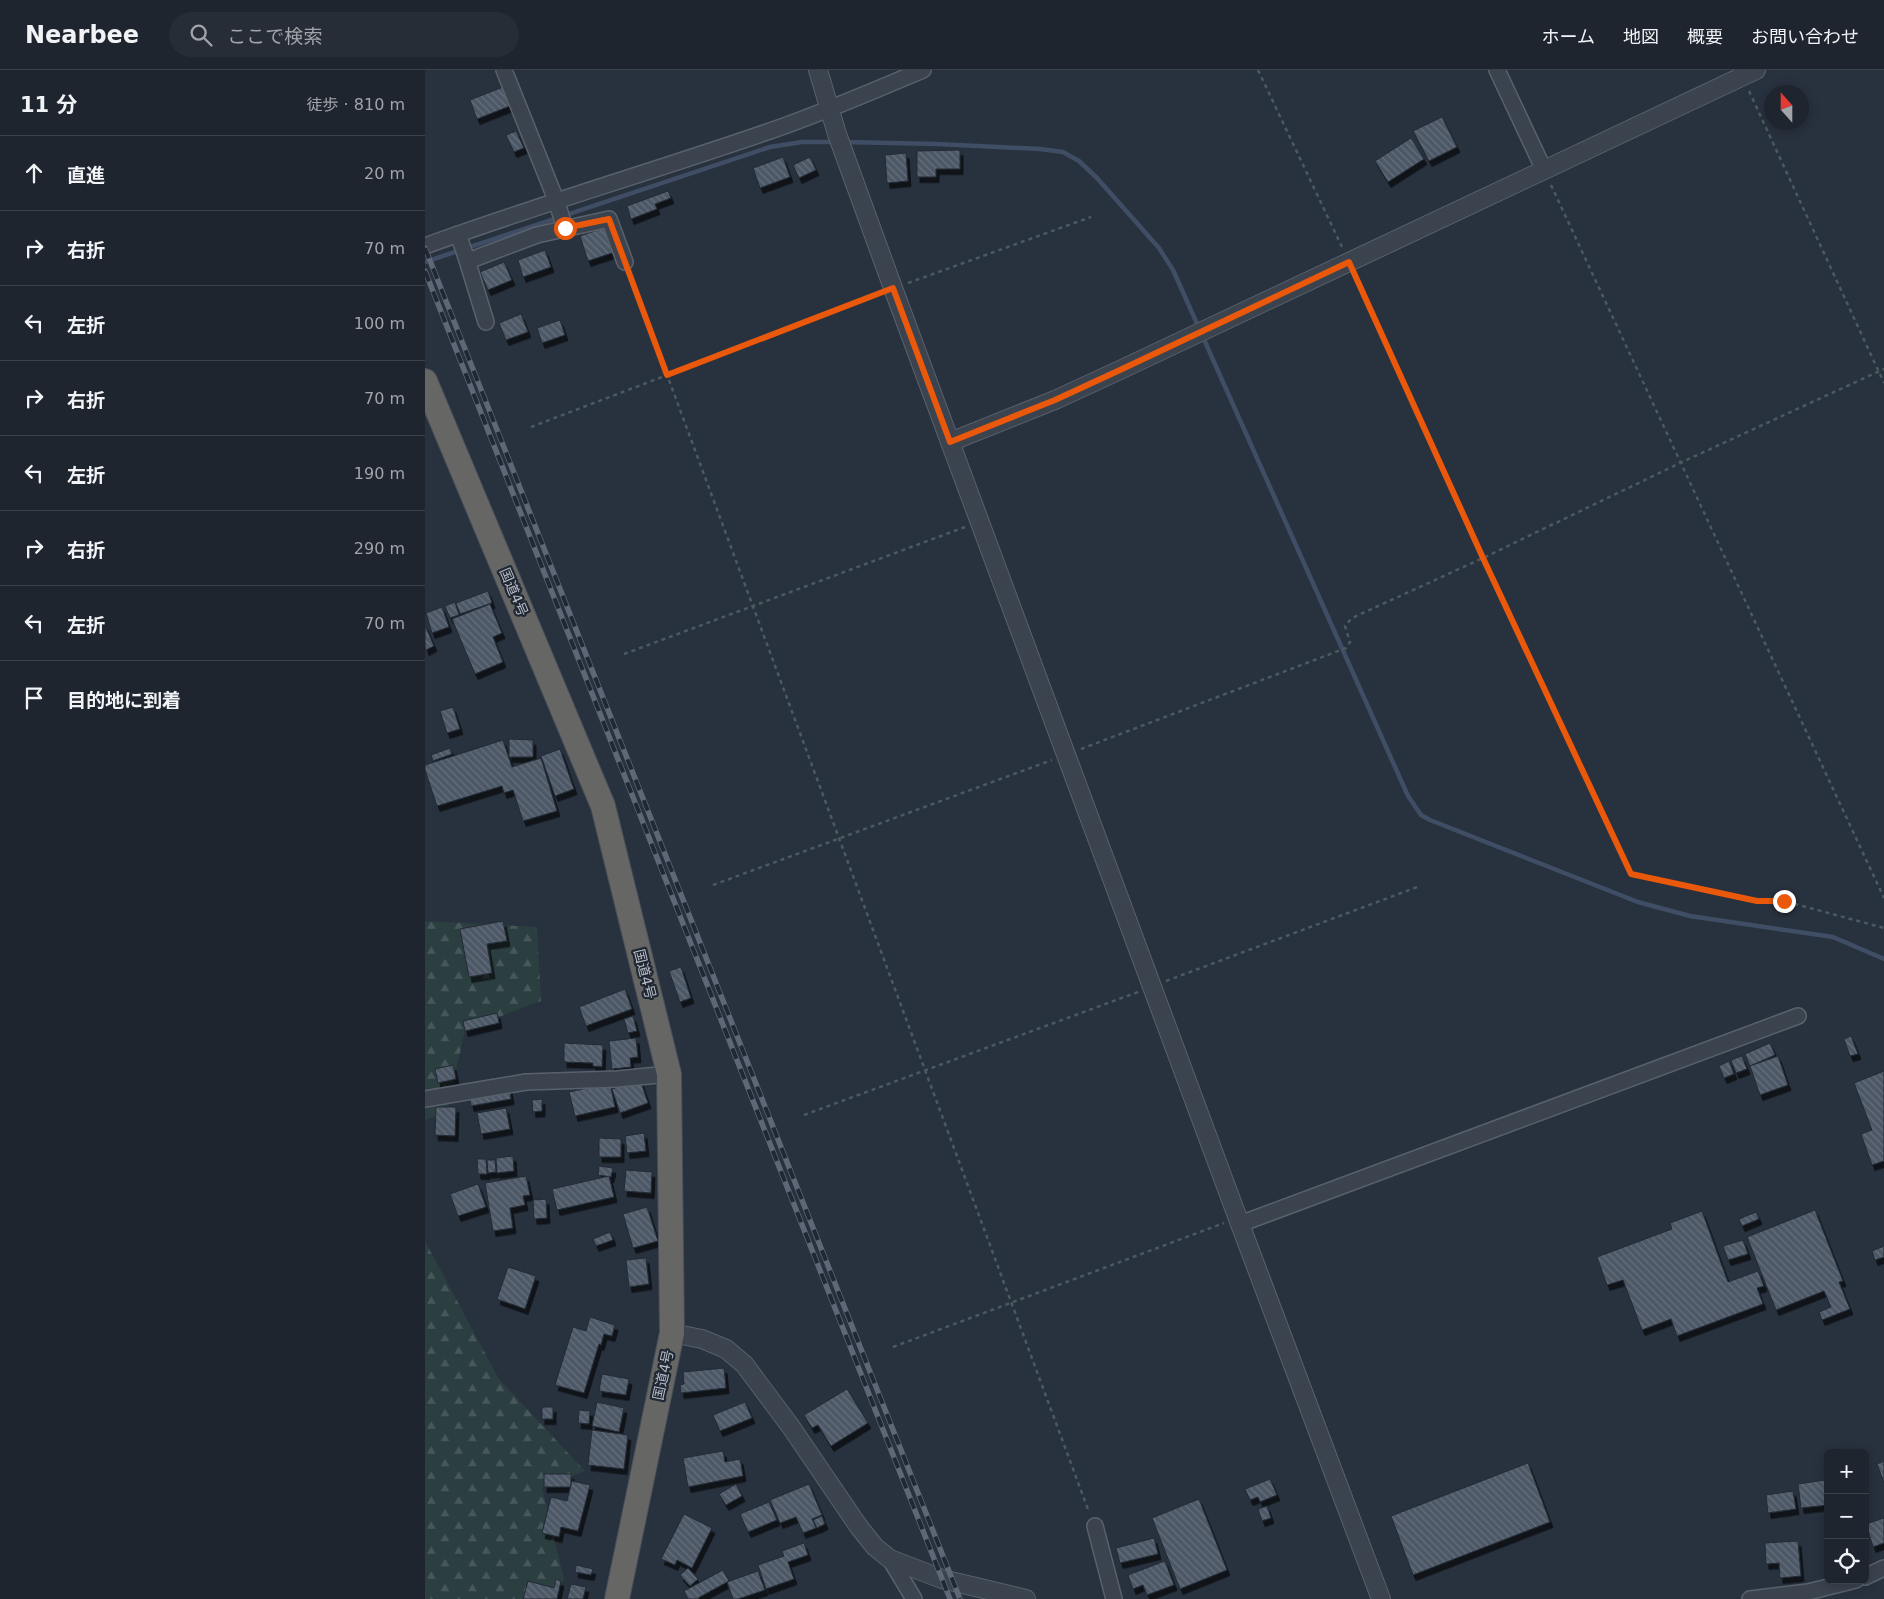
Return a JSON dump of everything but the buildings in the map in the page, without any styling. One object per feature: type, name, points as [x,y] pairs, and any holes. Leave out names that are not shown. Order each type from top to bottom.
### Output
[{"type":"highway","name":"国道4号","points":[[425,381],[603,806],[669,1074],[672,1333],[617,1599]]},
{"type":"street","points":[[505,70],[560,214]]},
{"type":"street","points":[[818,70],[829,109],[893,288],[1381,1599]]},
{"type":"street","points":[[463,249],[560,214],[829,109],[923,70]]},
{"type":"street","points":[[1497,70],[1544,170]]},
{"type":"street","points":[[950,442],[1087,385],[1544,170],[1746,72]]},
{"type":"street","points":[[425,246],[463,249],[537,235],[560,214],[609,219],[625,262]]},
{"type":"street","points":[[463,249],[487,322]]},
{"type":"street","points":[[1239,1221],[1798,1016]]},
{"type":"street","points":[[425,1099],[526,1082],[617,1079],[669,1074]]},
{"type":"street","points":[[672,1333],[702,1339],[726,1349],[744,1364],[791,1427],[865,1534],[875,1547],[890,1559],[942,1579],[1027,1599]]},
{"type":"street","points":[[1095,1526],[1114,1599]]},
{"type":"street","points":[[890,1559],[914,1599]]},
{"type":"street","points":[[1869,1575],[1884,1568]]},
{"type":"street","points":[[1749,1599],[1808,1592],[1840,1584]]},
{"type":"path","points":[[1258,70],[1349,262],[1483,558],[1631,874],[1757,901],[1784,901],[1884,928]]},
{"type":"path","points":[[1746,72],[1884,383]]},
{"type":"path","points":[[1544,170],[1884,898]]},
{"type":"path","points":[[531,427],[893,288],[1091,217]]},
{"type":"path","points":[[625,262],[1095,1526]]},
{"type":"path","points":[[713,886],[1066,755],[1346,648],[1350,642],[1345,626],[1352,618],[1884,369]]},
{"type":"path","points":[[624,654],[980,521]]},
{"type":"path","points":[[804,1116],[1420,886]]},
{"type":"path","points":[[893,1347],[1239,1221]]},
{"type":"green space","points":[[425,921],[537,927],[541,1001],[465,1030],[447,1112],[425,1120]]},
{"type":"green space","points":[[425,1241],[499,1379],[585,1471],[542,1488],[564,1579],[554,1599],[425,1599]]},
{"type":"waterway","points":[[425,262],[770,147],[802,142],[835,142]]},
{"type":"waterway","points":[[845,142],[938,144],[1040,149],[1063,152],[1079,161],[1097,178],[1159,248],[1173,270],[1199,328]]},
{"type":"waterway","points":[[1202,335],[1408,796],[1421,815],[1638,902],[1690,916],[1833,937],[1884,959]]},
{"type":"railway","points":[[425,248],[960,1599]]},
{"type":"railway","points":[[425,271],[950,1599]]},
{"type":"route","points":[[565,228],[609,219],[667,375],[893,288],[950,442],[1055,400],[1349,262],[1483,558],[1631,874],[1757,901],[1784,901]]}]
